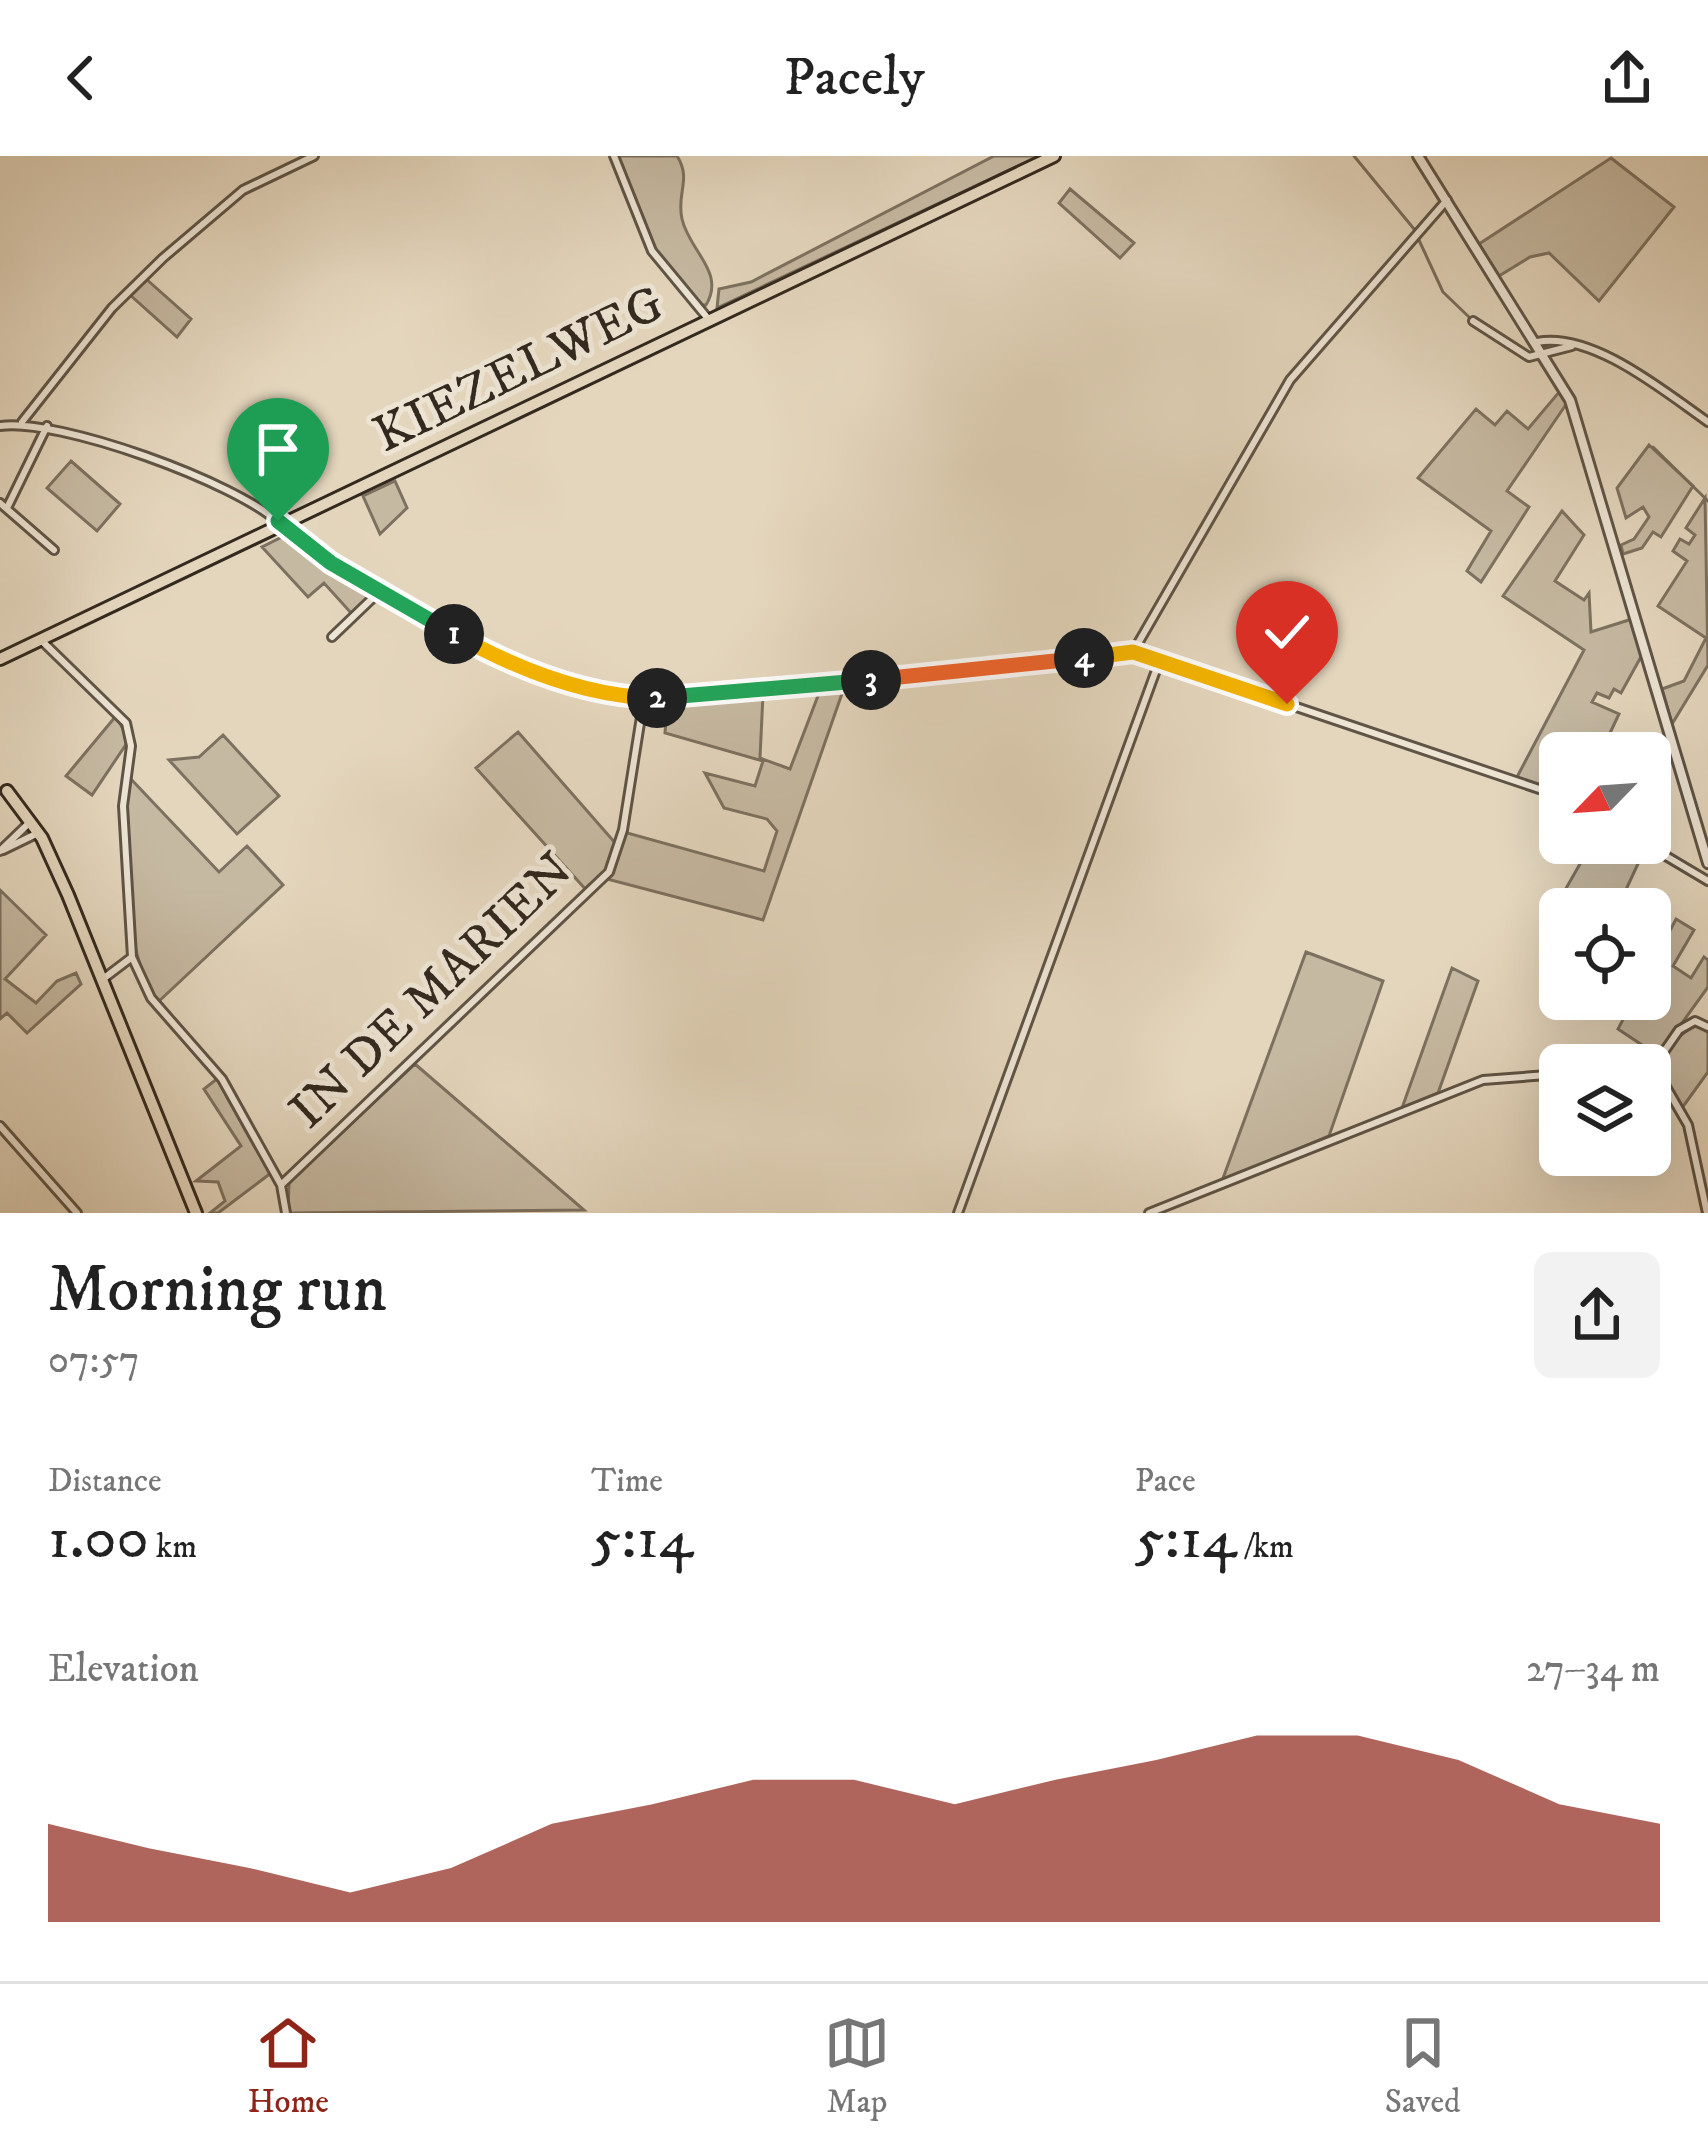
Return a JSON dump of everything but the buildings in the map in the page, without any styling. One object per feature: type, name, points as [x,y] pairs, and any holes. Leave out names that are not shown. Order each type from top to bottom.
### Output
[{"type":"main road","name":"KIEZELWEG","points":[[0,662],[1054,156]]},
{"type":"main road","points":[[3,785],[52,864],[196,1213]]},
{"type":"street","points":[[22,422],[112,308],[163,258],[243,190],[314,156]]},
{"type":"street","points":[[614,156],[652,251],[710,321]]},
{"type":"street","points":[[1418,156],[1545,355],[1581,428],[1708,863]]},
{"type":"street","points":[[1133,652],[1290,380],[1447,200]]},
{"type":"street","points":[[1473,321],[1529,357],[1572,346]]},
{"type":"street","points":[[1537,342],[1572,346],[1635,370],[1708,422]]},
{"type":"street","points":[[0,426],[22,422],[47,426],[209,480],[243,495],[306,545],[379,592],[503,661],[603,692],[644,698],[766,692],[1133,652],[1539,789]]},
{"type":"street","points":[[47,426],[3,506],[54,550]]},
{"type":"street","points":[[332,637],[379,592]]},
{"type":"street","points":[[43,642],[51,655],[119,713],[130,734],[123,806],[131,957],[163,1015],[216,1071],[280,1185],[286,1213]]},
{"type":"street","points":[[958,1213],[1160,662]]},
{"type":"street","name":"IN DE MARIEN","points":[[280,1185],[609,872],[622,830],[644,698]]},
{"type":"street","points":[[0,852],[32,829]]},
{"type":"street","points":[[0,852],[32,829]]},
{"type":"street","points":[[1671,859],[1708,881]]},
{"type":"street","points":[[103,979],[131,957]]},
{"type":"street","points":[[1669,1044],[1684,1025],[1695,1021],[1708,1028]]},
{"type":"street","points":[[1149,1213],[1483,1080],[1539,1076]]},
{"type":"street","points":[[1671,1097],[1688,1125],[1707,1213]]},
{"type":"street","points":[[0,1126],[77,1213]]},
{"type":"shaded area","points":[[616,156],[677,156],[684,179],[682,219],[712,282],[706,305],[701,305],[655,250]]},
{"type":"shaded area","points":[[994,156],[1039,156],[717,308],[719,289],[751,282]]},
{"type":"shaded area","points":[[1611,158],[1674,207],[1599,301],[1549,253],[1530,257],[1499,276],[1479,244]]},
{"type":"shaded area","points":[[1070,189],[1134,243],[1120,258],[1059,203]]},
{"type":"shaded area","points":[[145,278],[191,319],[177,337],[129,294]]},
{"type":"shaded area","points":[[1560,391],[1567,403],[1507,491],[1529,507],[1481,582],[1467,571],[1491,531],[1418,478],[1476,409],[1495,425],[1507,411],[1528,429]]},
{"type":"shaded area","points":[[1649,445],[1693,486],[1661,537],[1653,532],[1642,548],[1623,554],[1621,545],[1634,539],[1649,517],[1643,507],[1626,518],[1617,488]]},
{"type":"shaded area","points":[[71,461],[120,504],[97,531],[47,488]]},
{"type":"shaded area","points":[[395,481],[407,508],[380,534],[363,496]]},
{"type":"shaded area","points":[[1705,498],[1708,665],[1672,724],[1662,689],[1684,681],[1706,638],[1658,606],[1687,561],[1673,551],[1680,539],[1689,544],[1695,535],[1686,528]]},
{"type":"shaded area","points":[[1562,511],[1584,535],[1555,581],[1584,600],[1589,593],[1591,632],[1632,619],[1642,655],[1621,693],[1614,689],[1609,698],[1597,693],[1592,702],[1619,714],[1610,732],[1541,732],[1584,650],[1503,596]]},
{"type":"shaded area","points":[[290,533],[321,561],[367,588],[367,601],[352,614],[324,583],[308,597],[262,547]]},
{"type":"shaded area","points":[[845,685],[763,920],[607,879],[624,832],[764,871],[777,831],[767,819],[724,808],[705,773],[755,786],[763,761],[665,733],[666,721],[643,717],[649,702],[763,694],[760,758],[790,769],[821,688]]},
{"type":"shaded area","points":[[116,716],[129,740],[92,795],[66,776]]},
{"type":"shaded area","points":[[518,732],[617,845],[609,869],[588,892],[476,768]]},
{"type":"shaded area","points":[[223,735],[279,796],[237,834],[169,760],[199,757]]},
{"type":"shaded area","points":[[1539,735],[1539,786],[1517,777]]},
{"type":"shaded area","points":[[129,777],[219,872],[247,846],[283,885],[157,1003],[137,953],[127,893]]},
{"type":"shaded area","points":[[1580,864],[1638,864],[1627,888],[1566,888]]},
{"type":"shaded area","points":[[0,890],[46,935],[5,979],[36,1003],[57,981],[76,973],[81,984],[27,1033],[7,1013],[0,1019]]},
{"type":"shaded area","points":[[1676,919],[1694,930],[1673,966],[1691,978],[1704,957],[1708,987],[1667,1044],[1640,1044],[1618,1029],[1623,1020],[1671,1020],[1671,929]]},
{"type":"shaded area","points":[[1306,952],[1383,981],[1329,1136],[1222,1181]]},
{"type":"shaded area","points":[[1452,968],[1478,981],[1438,1093],[1402,1108]]},
{"type":"shaded area","points":[[1694,1027],[1708,1031],[1708,1072],[1682,1108],[1671,1095],[1671,1046]]},
{"type":"shaded area","points":[[415,1064],[584,1210],[288,1213],[289,1182]]},
{"type":"shaded area","points":[[218,1078],[271,1173],[218,1213],[210,1213],[225,1201],[218,1182],[196,1181],[241,1146],[204,1089]]},
{"type":"waterway","points":[[1354,156],[1414,229]]},
{"type":"waterway","points":[[1418,238],[1443,292],[1470,318]]},
{"type":"waterway","points":[[1653,447],[1708,501]]},
{"type":"route","points":[[278,521],[283,527],[288,524],[331,563],[503,661],[603,692],[686,699],[1133,652],[1287,704]]}]
